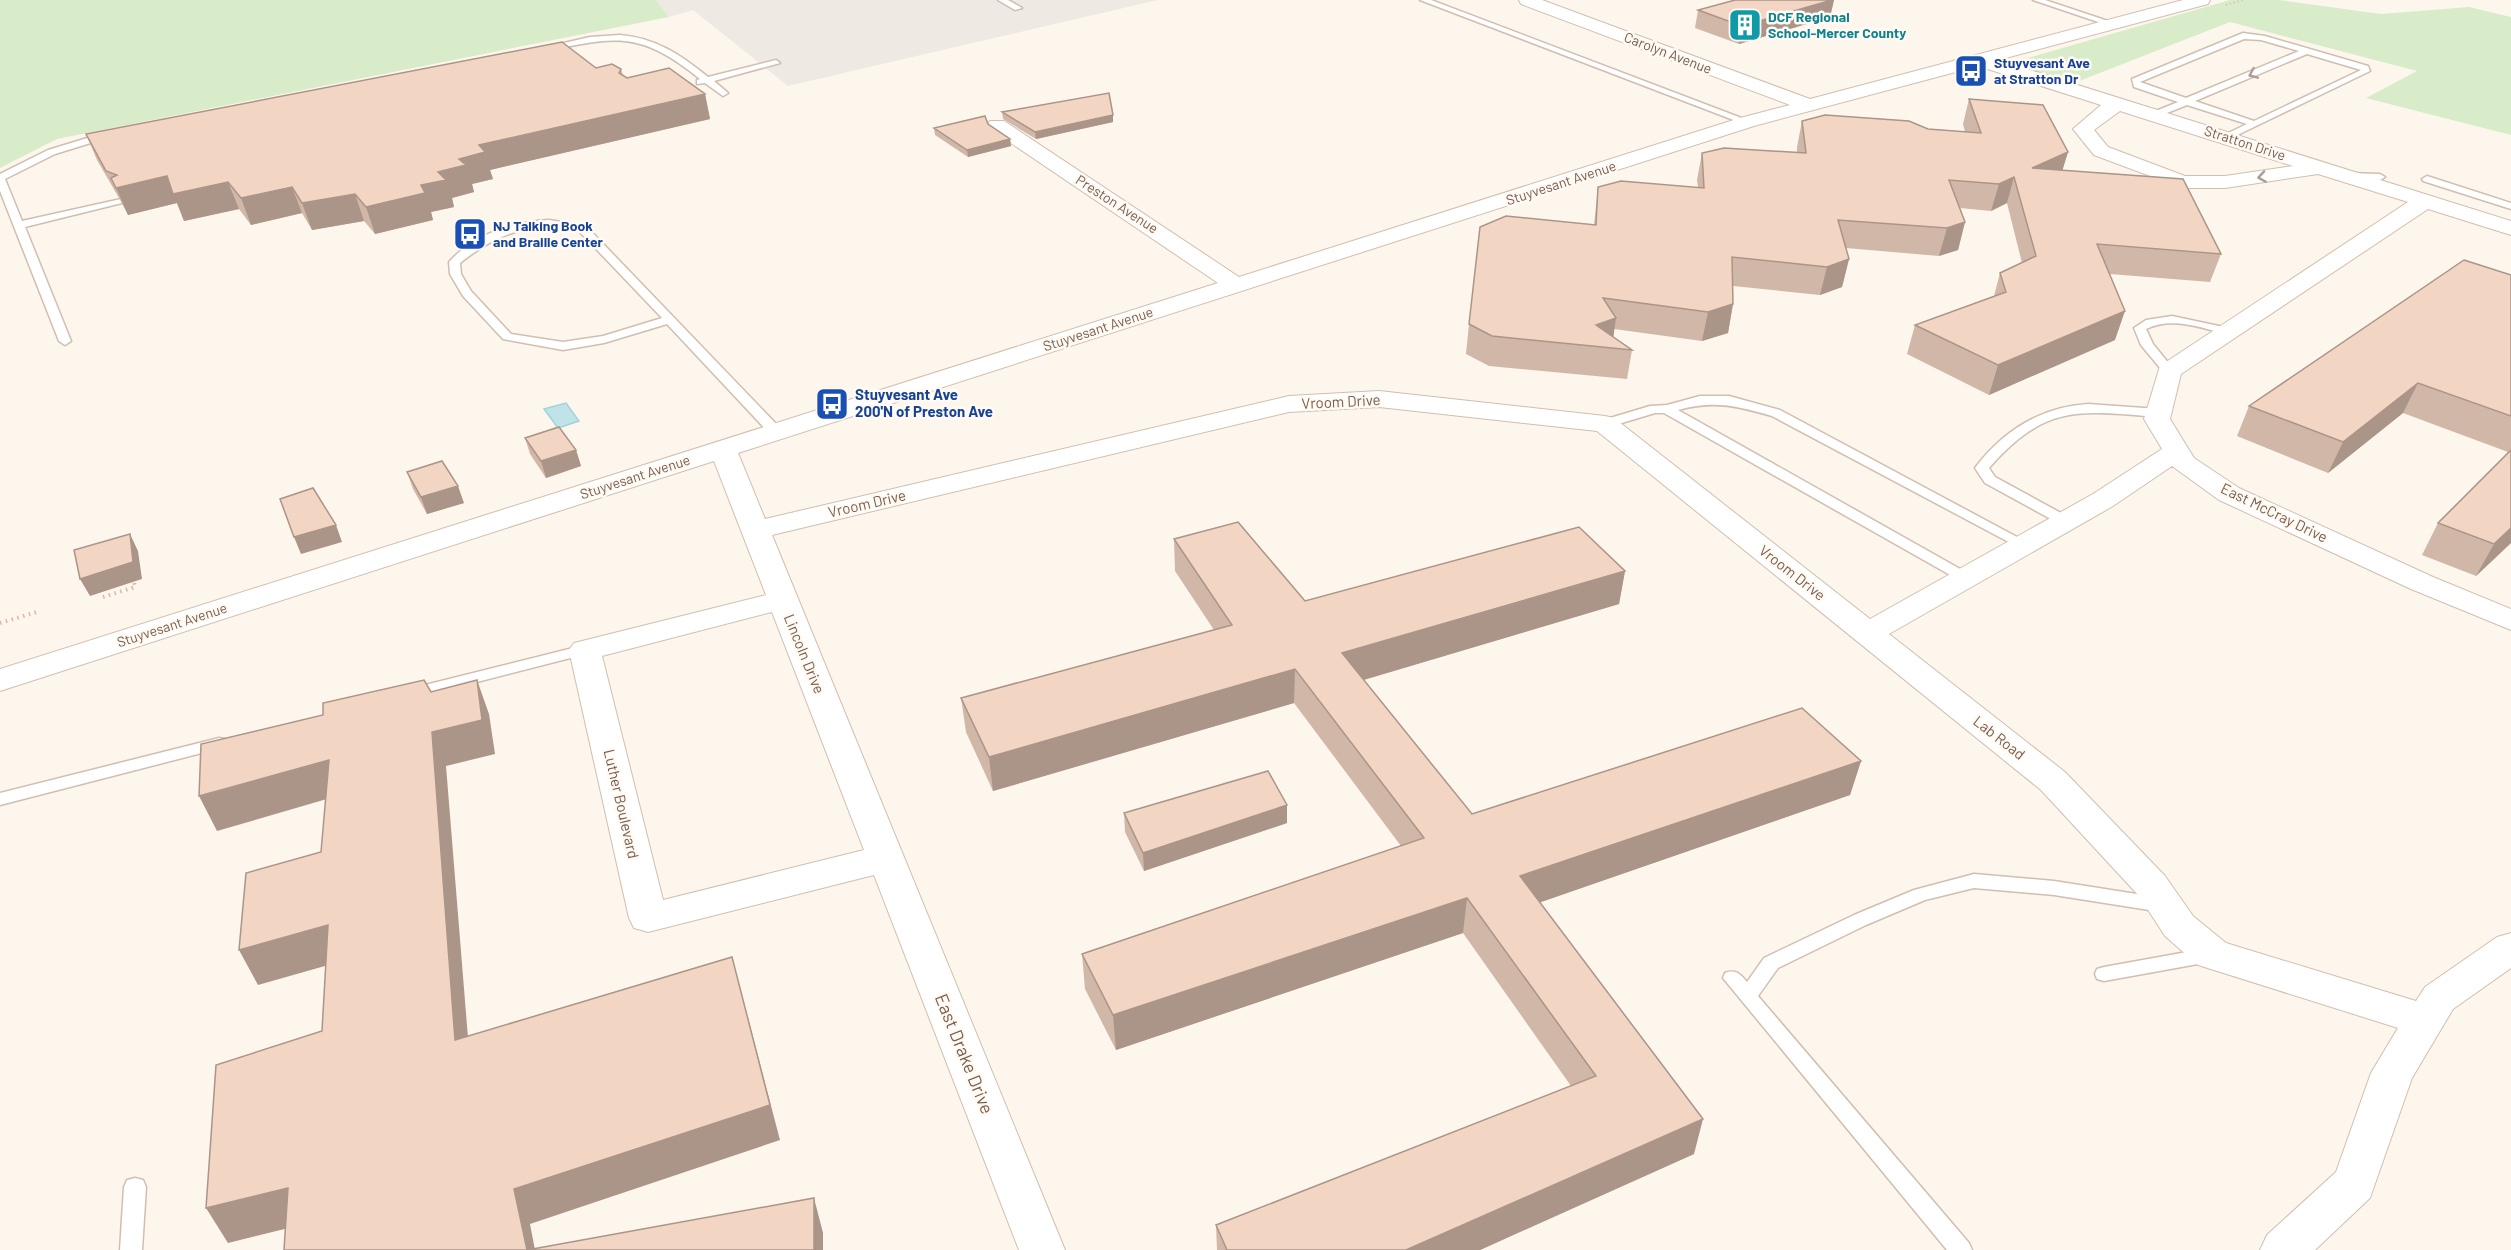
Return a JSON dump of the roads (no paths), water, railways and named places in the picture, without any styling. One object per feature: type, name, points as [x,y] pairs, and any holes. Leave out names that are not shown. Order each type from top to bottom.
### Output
[{"type":"street","name":"Carolyn Avenue","points":[[1527,0],[1808,105]]},
{"type":"street","name":"Stuyvesant Avenue","points":[[0,680],[1236,285],[1589,175],[1747,122],[2202,0]]},
{"type":"street","name":"Stratton Drive","points":[[1979,60],[2118,104],[2163,112],[2227,137],[2345,176],[2426,190],[2511,228]]},
{"type":"street","points":[[2118,104],[2083,129],[2101,151],[2182,182],[2225,182],[2319,168]]},
{"type":"street","name":"Preston Avenue","points":[[997,125],[1236,285]]},
{"type":"street","points":[[2158,413],[2169,371],[2229,331],[2426,190]]},
{"type":"street","name":"Vroom Drive","points":[[755,530],[1289,404],[1379,399],[1605,424],[1868,633]]},
{"type":"street","name":"East McCray Drive","points":[[2158,413],[2157,419],[2184,463],[2229,494],[2422,583],[2511,620]]},
{"type":"street","name":"Lincoln Drive","points":[[723,449],[886,858]]},
{"type":"street","points":[[1868,633],[2103,500],[2177,451]]},
{"type":"street","points":[[585,650],[783,600]]},
{"type":"street","name":"Lab Road","points":[[1868,633],[2053,781],[2152,886],[2179,926],[2212,954],[2424,1020]]},
{"type":"street","name":"Luther Boulevard","points":[[585,650],[648,918],[886,858]]},
{"type":"street","name":"East Drake Drive","points":[[886,858],[1042,1250]]},
{"type":"street","points":[[2283,1250],[2354,1184],[2392,1073],[2439,998],[2511,948]]},
{"type":"lane","points":[[903,0],[915,0]]},
{"type":"lane","points":[[1002,0],[1018,8]]},
{"type":"lane","points":[[1424,0],[1747,122]]},
{"type":"lane","points":[[2037,0],[2113,24]]},
{"type":"lane","points":[[2227,137],[2255,124],[2366,71],[2365,68],[2243,36],[2135,81],[2137,85],[2255,124]]},
{"type":"lane","points":[[532,51],[606,38],[626,38],[661,47],[723,93]]},
{"type":"lane","points":[[2163,112],[2307,51]]},
{"type":"lane","points":[[685,85],[776,63]]},
{"type":"lane","points":[[64,341],[0,178],[23,164],[58,149],[115,134]]},
{"type":"lane","points":[[2345,176],[2380,177]]},
{"type":"lane","points":[[2426,190],[2511,206]]},
{"type":"lane","points":[[19,225],[121,202]]},
{"type":"lane","points":[[669,320],[604,339],[563,346],[507,337],[501,326],[462,289],[454,275],[454,262],[494,235],[533,225],[562,222],[582,228],[776,432]]},
{"type":"lane","points":[[2169,371],[2147,345],[2140,328],[2151,321],[2168,318],[2229,331]]},
{"type":"lane","points":[[1605,424],[1654,409],[1667,409],[1700,400],[1730,400],[1776,413],[2023,544]]},
{"type":"lane","points":[[1667,409],[1964,577]]},
{"type":"lane","points":[[2065,520],[1990,480],[1982,468],[1999,448],[2046,416],[2068,410],[2158,413]]},
{"type":"lane","points":[[391,699],[585,650]]},
{"type":"lane","points":[[0,799],[231,740]]},
{"type":"lane","points":[[1748,996],[1772,963],[1860,920],[1910,899],[1974,881],[2054,888],[2165,905]]},
{"type":"lane","points":[[2104,974],[2212,954]]},
{"type":"lane","points":[[1732,978],[1961,1250]]},
{"type":"lane","points":[[131,1250],[135,1187]]},
{"type":"water","points":[[566,403],[579,421],[558,428],[544,409]]},
{"type":"place","name":"DCF Regional School-Mercer County","points":[[1745,25]]},
{"type":"place","name":"Stuyvesant Ave at Stratton Dr","points":[[1971,71]]},
{"type":"place","name":"NJ Talking Book and Braille Center","points":[[470,234]]},
{"type":"place","name":"Stuyvesant Ave 200'N of Preston Ave","points":[[832,404]]}]
